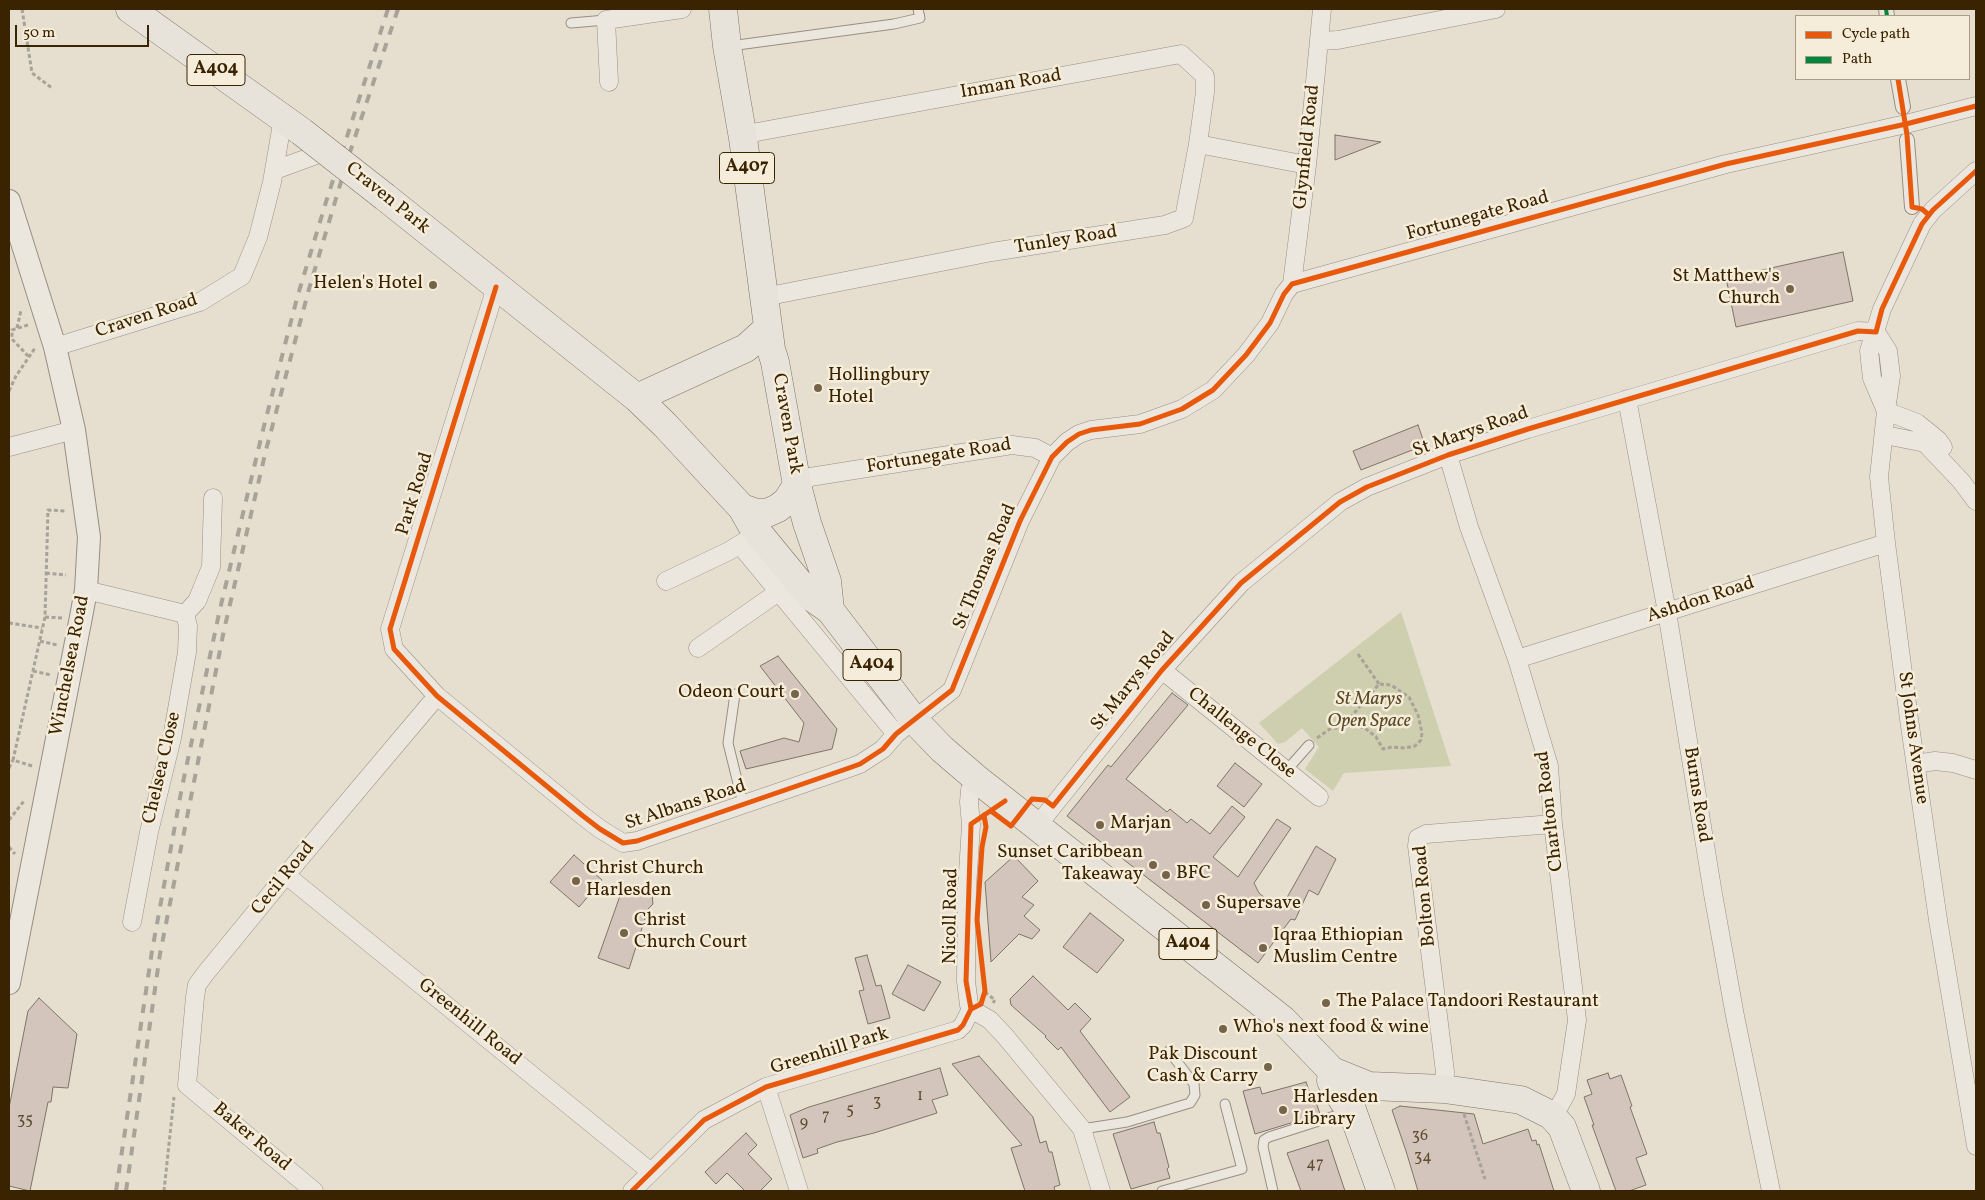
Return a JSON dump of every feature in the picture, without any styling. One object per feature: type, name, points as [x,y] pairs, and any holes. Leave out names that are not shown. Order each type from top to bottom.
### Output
[{"type":"main road","name":"Craven Park","points":[[130,9],[327,151],[637,398],[665,424],[742,508]]},
{"type":"main road","name":"Craven Park","points":[[723,9],[727,46],[743,138],[768,328],[797,485]]},
{"type":"main road","points":[[637,398],[746,348],[768,328]]},
{"type":"main road","name":"Craven Park","points":[[746,348],[775,362]]},
{"type":"main road","points":[[665,424],[667,404],[674,381]]},
{"type":"main road","points":[[742,508],[767,513],[778,508],[786,501],[797,485]]},
{"type":"main road","name":"A404","points":[[797,485],[826,581],[830,610]]},
{"type":"main road","name":"A404","points":[[742,508],[749,539],[788,586],[810,596],[830,610],[905,727],[942,748],[978,780],[1283,1020],[1332,1071],[1369,1086],[1444,1089],[1521,1100],[1551,1115],[1562,1128],[1586,1191]]},
{"type":"main road","name":"A404","points":[[1332,1071],[1331,1081],[1344,1102],[1352,1110],[1381,1191]]},
{"type":"main road","points":[[1352,1110],[1369,1086]]},
{"type":"street","points":[[608,82],[606,20],[682,9]]},
{"type":"street","name":"Glynfield Road","points":[[1292,284],[1307,165],[1322,9]]},
{"type":"street","points":[[1319,40],[1338,40],[1496,9]]},
{"type":"street","name":"Inman Road","points":[[743,138],[757,132],[1181,54],[1205,76],[1205,92],[1198,144]]},
{"type":"street","points":[[1898,80],[1903,107]]},
{"type":"street","name":"Fortunegate Road","points":[[1292,284],[1726,164],[1906,124],[1976,106]]},
{"type":"street","name":"Craven Road","points":[[46,346],[200,302],[242,276],[258,236],[275,170],[292,125]]},
{"type":"street","points":[[1907,140],[1912,207]]},
{"type":"street","points":[[1198,144],[1307,165]]},
{"type":"street","name":"Tunley Road","points":[[764,298],[992,252],[1165,225],[1184,218],[1198,144]]},
{"type":"street","points":[[275,170],[327,151]]},
{"type":"street","points":[[1876,332],[1882,309],[1922,224],[1933,210],[1976,171]]},
{"type":"street","name":"Winchelsea Road","points":[[9,201],[46,346],[74,430],[89,538],[86,590],[16,905],[9,983]]},
{"type":"street","points":[[1052,457],[1067,442],[1079,434],[1092,430],[1140,424],[1182,409],[1212,390],[1246,355],[1270,323],[1284,294],[1292,284]]},
{"type":"street","name":"Park Road","points":[[437,696],[394,649],[390,629],[496,287]]},
{"type":"street","name":"St Marys Road","points":[[1037,826],[1162,670],[1241,583],[1340,502],[1367,487],[1448,455],[1627,399],[1691,382],[1858,331],[1876,332]]},
{"type":"street","name":"St Johns Avenue","points":[[1876,332],[1888,351],[1891,376],[1879,477],[1886,543],[1938,920],[1976,1146]]},
{"type":"street","name":"Burns Road","points":[[1627,399],[1667,612],[1731,998],[1771,1191]]},
{"type":"street","points":[[1886,411],[1917,423],[1938,440],[1976,502]]},
{"type":"street","points":[[9,447],[74,430]]},
{"type":"street","points":[[1885,435],[1924,443],[1961,480]]},
{"type":"street","name":"Fortunegate Road","points":[[797,485],[810,478],[1012,445],[1035,448],[1052,457]]},
{"type":"street","name":"Charlton Road","points":[[1448,455],[1469,527],[1518,659],[1549,766],[1553,824],[1577,1020],[1566,1094],[1560,1105],[1551,1115]]},
{"type":"street","name":"St Thomas Road","points":[[952,690],[1020,521],[1052,457]]},
{"type":"street","points":[[86,590],[185,614],[197,601],[211,567],[213,498]]},
{"type":"street","points":[[666,581],[749,539]]},
{"type":"street","name":"Ashdon Road","points":[[1518,659],[1886,543]]},
{"type":"street","points":[[698,648],[788,586],[905,727]]},
{"type":"street","name":"Chelsea Close","points":[[132,922],[149,832],[172,738],[187,652],[188,626],[185,614]]},
{"type":"street","name":"Challenge Close","points":[[1162,670],[1319,797]]},
{"type":"street","name":"St Albans Road","points":[[437,696],[583,816],[600,829],[623,842],[645,839],[860,764],[883,749],[905,727],[952,690]]},
{"type":"street","name":"Cecil Road","points":[[187,1084],[195,997],[198,986],[205,974],[437,696]]},
{"type":"street","points":[[1916,764],[1935,761],[1953,763],[1976,770]]},
{"type":"street","name":"Nicoll Road","points":[[971,1009],[966,981],[967,888],[971,825],[969,802],[970,790],[978,780]]},
{"type":"street","name":"Bolton Road","points":[[1444,1089],[1445,1072],[1418,838],[1426,834],[1553,824]]},
{"type":"street","name":"Greenhill Road","points":[[286,875],[651,1172]]},
{"type":"street","points":[[971,1009],[990,1020],[1005,1036],[1082,1129],[1101,1191]]},
{"type":"street","name":"Greenhill Park","points":[[632,1191],[704,1120],[766,1087],[958,1030],[971,1009]]},
{"type":"street","name":"Baker Road","points":[[187,1084],[314,1191]]},
{"type":"street","points":[[766,1087],[799,1191]]},
{"type":"lane","points":[[727,46],[894,24],[920,18],[918,9]]},
{"type":"lane","points":[[571,23],[606,20]]},
{"type":"lane","points":[[735,694],[728,743],[743,804]]},
{"type":"lane","points":[[1286,771],[1312,743]]},
{"type":"lane","points":[[1082,1129],[1127,1122],[1190,1103],[1195,1095],[1194,1084],[1169,1051]]},
{"type":"lane","points":[[1162,1191],[1242,1169],[1225,1104]]},
{"type":"lane","points":[[1273,1191],[1263,1147],[1264,1140],[1352,1110]]},
{"type":"path","points":[[22,9],[32,73],[52,88]]},
{"type":"path","points":[[17,328],[23,304]]},
{"type":"path","points":[[28,356],[12,339],[12,330],[30,324]]},
{"type":"path","points":[[9,391],[28,356],[46,346]]},
{"type":"path","points":[[9,768],[13,760],[45,617],[48,510],[66,511]]},
{"type":"path","points":[[46,572],[66,575]]},
{"type":"path","points":[[45,617],[63,618]]},
{"type":"path","points":[[9,623],[42,628]]},
{"type":"path","points":[[40,641],[58,645]]},
{"type":"path","points":[[1358,654],[1379,684]]},
{"type":"path","points":[[33,671],[52,675]]},
{"type":"path","points":[[1344,725],[1379,684]]},
{"type":"path","points":[[1312,743],[1330,729],[1344,725],[1353,725],[1365,728],[1376,737],[1383,748],[1415,746],[1421,740],[1422,733],[1418,715],[1409,697],[1391,685],[1379,684]]},
{"type":"path","points":[[13,760],[34,767]]},
{"type":"path","points":[[9,820],[28,795]]},
{"type":"path","points":[[971,1009],[981,1004],[985,989]]},
{"type":"path","points":[[985,989],[995,1000],[994,1003]]},
{"type":"path","points":[[164,1191],[175,1089],[187,1084]]},
{"type":"path","points":[[1464,1113],[1485,1179]]},
{"type":"green space","name":"St Marys Open Space","points":[[1401,612],[1451,766],[1344,773],[1333,791],[1305,769],[1319,747],[1302,728],[1285,742],[1278,744],[1259,723]]},
{"type":"building","points":[[1335,135],[1381,142],[1335,160]]},
{"type":"building","name":"St Matthew's Church","points":[[1843,252],[1853,301],[1736,327],[1726,278]]},
{"type":"building","points":[[1418,425],[1425,445],[1361,470],[1353,451]]},
{"type":"building","name":"Odeon Court","points":[[778,656],[837,729],[832,749],[746,769],[740,751],[784,738],[799,742],[804,723],[760,666]]},
{"type":"building","points":[[1172,693],[1188,705],[1126,779],[1167,812],[1170,809],[1187,823],[1191,819],[1210,834],[1232,806],[1245,817],[1213,857],[1238,877],[1277,819],[1291,828],[1254,883],[1259,893],[1280,910],[1316,846],[1336,859],[1318,895],[1309,890],[1295,920],[1291,919],[1258,963],[1067,816],[1108,765],[1111,767]]},
{"type":"building","points":[[1235,763],[1262,784],[1244,807],[1217,786]]},
{"type":"building","name":"Christ Church Harlesden","points":[[574,855],[602,880],[579,907],[550,882]]},
{"type":"building","points":[[1014,856],[1038,881],[1022,897],[1034,905],[1024,916],[1040,930],[1032,939],[1019,934],[991,962],[985,882]]},
{"type":"building","name":"Christ Church Court","points":[[651,886],[653,904],[648,909],[629,969],[598,958],[621,893],[630,887]]},
{"type":"building","points":[[1090,913],[1124,940],[1097,973],[1063,947]]},
{"type":"building","points":[[867,955],[876,986],[881,985],[890,1018],[868,1024],[859,991],[864,990],[855,958]]},
{"type":"building","points":[[908,965],[941,982],[924,1011],[892,994]]},
{"type":"building","points":[[1033,976],[1068,1010],[1075,1003],[1091,1019],[1080,1031],[1130,1097],[1110,1112],[1061,1047],[1058,1050],[1046,1036],[1011,1005],[1010,999]]},
{"type":"building","points":[[39,998],[77,1034],[68,1088],[53,1087],[51,1102],[48,1102],[30,1191],[9,1186],[9,1108],[28,1011]]},
{"type":"building","points":[[979,1056],[1033,1117],[1040,1143],[1046,1141],[1049,1152],[1052,1152],[1060,1185],[1054,1187],[1055,1191],[1025,1191],[1011,1148],[1022,1145],[952,1064]]},
{"type":"building","points":[[940,1068],[948,1095],[932,1100],[937,1113],[874,1133],[837,1142],[817,1149],[818,1153],[803,1158],[790,1115],[809,1107]]},
{"type":"building","points":[[1608,1073],[1610,1079],[1621,1075],[1647,1154],[1636,1158],[1646,1185],[1629,1191],[1616,1191],[1584,1097],[1592,1094],[1587,1080]]},
{"type":"building","name":"Harlesden Library","points":[[1306,1082],[1320,1114],[1255,1134],[1243,1091],[1260,1087],[1262,1094]]},
{"type":"building","points":[[1400,1106],[1474,1114],[1483,1144],[1528,1129],[1532,1141],[1536,1140],[1537,1145],[1539,1144],[1554,1191],[1418,1191],[1392,1110]]},
{"type":"building","points":[[1154,1122],[1157,1133],[1160,1133],[1170,1178],[1131,1189],[1113,1134]]},
{"type":"building","points":[[746,1133],[757,1145],[748,1154],[772,1179],[760,1191],[745,1191],[727,1173],[716,1184],[705,1172]]},
{"type":"building","points":[[1328,1140],[1345,1191],[1301,1191],[1287,1153]]},
{"type":"railway","points":[[116,1191],[152,951],[182,787],[220,609],[297,298],[388,9]]},
{"type":"railway","points":[[126,1191],[160,954],[224,630],[266,450],[309,289],[349,155],[398,9]]},
{"type":"marked path","points":[[1886,9],[1887,15]]},
{"type":"cycle path","points":[[1898,80],[1907,135],[1912,207],[1922,209],[1929,215]]},
{"type":"cycle path","points":[[496,287],[390,629],[394,649],[437,696],[583,816],[623,843],[637,841],[849,768],[860,764],[883,749],[896,734],[952,690],[1020,521],[1052,457],[1067,442],[1079,434],[1091,430],[1140,424],[1182,409],[1213,390],[1246,355],[1270,323],[1284,294],[1292,284],[1726,164],[1906,124],[1976,106]]},
{"type":"cycle path","points":[[991,811],[1011,826],[1032,799],[1045,800],[1053,806],[1162,670],[1241,583],[1340,502],[1367,487],[1448,455],[1528,429],[1858,331],[1876,332],[1882,309],[1922,224],[1933,210],[1976,171]]},
{"type":"cycle path","points":[[971,1009],[966,981],[971,824],[1005,801]]},
{"type":"cycle path","points":[[971,1009],[981,1004],[985,991],[977,920],[982,847],[986,827],[984,815]]},
{"type":"cycle path","points":[[632,1191],[704,1120],[766,1087],[958,1030],[963,1025],[971,1009]]},
{"type":"place","name":"Helen's Hotel","points":[[433,285]]},
{"type":"place","name":"St Matthew's Church","points":[[1790,289]]},
{"type":"place","name":"Hollingbury Hotel","points":[[818,388]]},
{"type":"place","name":"Odeon Court","points":[[795,694]]},
{"type":"place","name":"Marjan","points":[[1100,825]]},
{"type":"place","name":"Sunset Caribbean Takeaway","points":[[1153,865]]},
{"type":"place","name":"BFC","points":[[1166,875]]},
{"type":"place","name":"Christ Church Harlesden","points":[[576,881]]},
{"type":"place","name":"Supersave","points":[[1206,905]]},
{"type":"place","name":"Christ Church Court","points":[[624,933]]},
{"type":"place","name":"Iqraa Ethiopian Muslim Centre","points":[[1263,948]]},
{"type":"place","name":"The Palace Tandoori Restaurant","points":[[1326,1003]]},
{"type":"place","name":"Who's next food & wine","points":[[1223,1029]]},
{"type":"place","name":"Pak Discount Cash & Carry","points":[[1268,1067]]},
{"type":"place","name":"Harlesden Library","points":[[1283,1110]]}]
